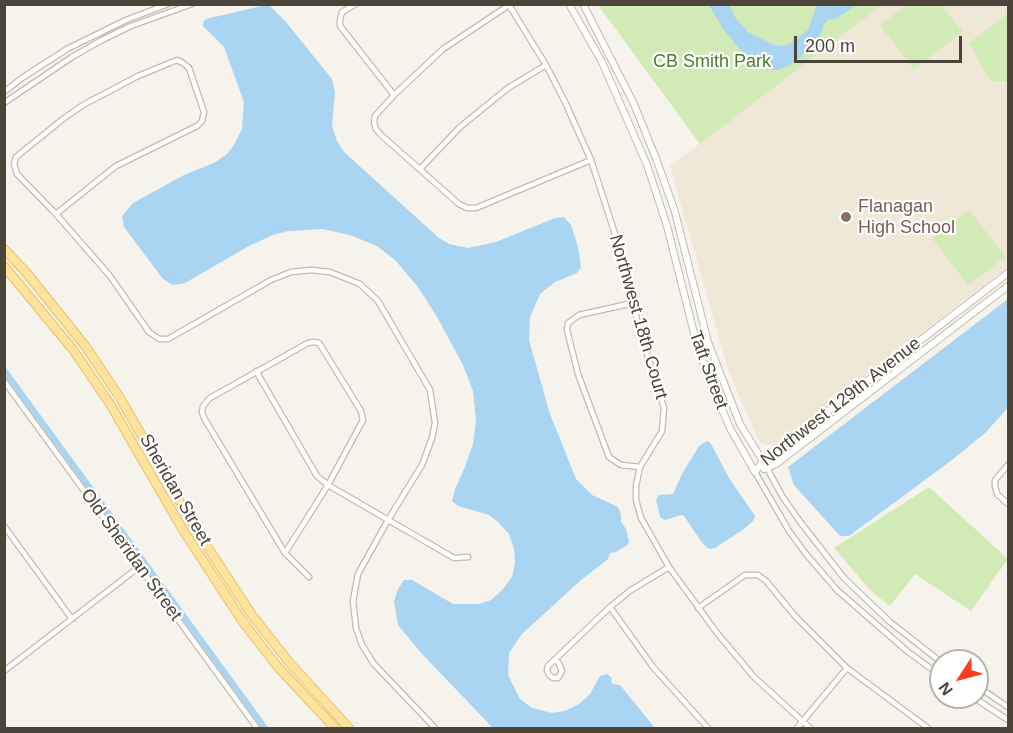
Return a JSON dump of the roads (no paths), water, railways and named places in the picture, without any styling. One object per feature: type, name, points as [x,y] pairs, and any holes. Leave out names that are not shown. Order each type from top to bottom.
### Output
[{"type":"main road","name":"Sheridan Street","points":[[4,249],[25,271],[98,364],[199,534],[252,615],[288,661],[349,729]]},
{"type":"main road","name":"Sheridan Street","points":[[4,266],[74,351],[110,404],[183,530],[243,622],[277,666],[334,729]]},
{"type":"street","points":[[4,92],[67,49],[126,20],[168,4]]},
{"type":"street","points":[[4,103],[72,57],[112,35],[192,4]]},
{"type":"street","points":[[356,4],[342,12],[339,20],[344,31],[394,95]]},
{"type":"street","points":[[509,4],[443,49],[394,95],[375,116],[376,129],[459,204],[467,208],[476,208],[591,160]]},
{"type":"street","name":"Northwest 18th Court","points":[[509,4],[546,65],[591,160],[615,234],[641,335],[664,408],[662,431],[640,466],[636,500],[641,518],[669,567],[698,608],[754,677],[810,729]]},
{"type":"street","name":"Taft Street","points":[[569,4],[602,62],[646,165],[675,257],[686,307],[711,387],[731,430],[789,531],[806,554],[837,590],[929,666]]},
{"type":"street","name":"Taft Street","points":[[583,4],[634,104],[657,161],[675,212],[708,342],[740,424],[782,496],[844,578],[890,622],[929,653]]},
{"type":"street","points":[[56,214],[116,166],[197,126],[202,121],[204,112],[189,68],[177,60],[164,64],[83,105],[16,158],[14,164],[17,174],[56,214],[110,276],[149,332],[159,339],[168,339],[271,280],[291,272],[311,270],[330,272],[360,284],[378,301],[429,390],[435,423],[422,465],[358,574],[353,601],[356,628],[362,645],[374,664],[435,729]]},
{"type":"street","points":[[420,169],[460,127],[508,88],[546,65]]},
{"type":"street","name":"Northwest 129th Avenue","points":[[755,472],[763,461],[1008,273]]},
{"type":"street","name":"Northwest 129th Avenue","points":[[755,472],[776,464],[1008,286]]},
{"type":"street","points":[[633,303],[579,315],[568,323],[567,330],[578,374],[609,457],[621,465],[640,466]]},
{"type":"street","points":[[686,307],[697,304]]},
{"type":"street","points":[[966,305],[978,309]]},
{"type":"street","points":[[285,553],[328,485],[362,426],[363,420],[361,411],[319,343],[314,342],[256,371],[210,398],[203,406],[204,418],[285,553],[309,577]]},
{"type":"street","points":[[256,371],[317,476],[328,485],[454,558],[468,557]]},
{"type":"street","name":"Old Sheridan Street","points":[[4,381],[257,729]]},
{"type":"street","points":[[1008,465],[995,480],[994,486],[997,494],[1008,504]]},
{"type":"street","points":[[4,526],[72,619]]},
{"type":"street","points":[[806,554],[817,544]]},
{"type":"street","points":[[4,671],[139,567]]},
{"type":"street","points":[[554,660],[610,607],[669,567]]},
{"type":"street","points":[[698,608],[745,575],[758,575],[766,581],[795,616],[848,668],[928,729]]},
{"type":"street","points":[[610,607],[653,667],[708,729]]},
{"type":"street","points":[[883,630],[890,622]]},
{"type":"street","points":[[797,729],[848,668]]},
{"type":"street","points":[[989,694],[1008,707]]},
{"type":"street","points":[[989,708],[1008,720]]},
{"type":"water","points":[[266,5],[286,22],[332,79],[335,92],[332,126],[344,152],[439,238],[449,244],[468,248],[496,242],[555,218],[564,217],[571,225],[581,267],[577,273],[555,282],[540,294],[530,317],[529,340],[550,414],[576,479],[592,495],[618,507],[629,542],[616,552],[610,553],[608,559],[581,580],[522,634],[509,653],[508,675],[520,699],[532,708],[552,713],[565,711],[579,704],[590,694],[600,676],[607,674],[612,678],[613,684],[620,685],[655,728],[493,728],[422,654],[398,625],[394,602],[397,591],[404,580],[412,580],[453,604],[479,604],[491,600],[503,589],[512,577],[515,562],[509,534],[497,521],[489,515],[458,506],[452,501],[473,444],[476,421],[473,391],[463,365],[437,317],[418,287],[396,261],[377,246],[350,235],[322,229],[288,231],[249,246],[185,283],[173,285],[163,279],[124,227],[122,216],[133,203],[184,175],[214,163],[227,154],[234,145],[242,129],[244,102],[224,47],[203,26],[203,22],[206,19]]},
{"type":"water","points":[[709,5],[729,5],[736,19],[748,32],[774,45],[783,46],[788,45],[808,30],[817,5],[856,5],[837,18],[828,20],[804,54],[790,65],[779,70],[769,70],[755,65],[743,53],[723,29]]},
{"type":"water","points":[[1008,299],[1008,408],[985,433],[952,460],[849,536],[840,536],[794,485],[788,467]]},
{"type":"water","points":[[707,441],[710,442],[729,478],[755,516],[744,529],[715,548],[709,549],[684,516],[665,520],[660,517],[656,500],[659,495],[673,494],[699,446]]},
{"type":"waterway","points":[[4,370],[265,728]]},
{"type":"place","name":"Flanagan High School","points":[[846,217]]},
{"type":"park label","name":"CB Smith Park","points":[[712,62]]}]
